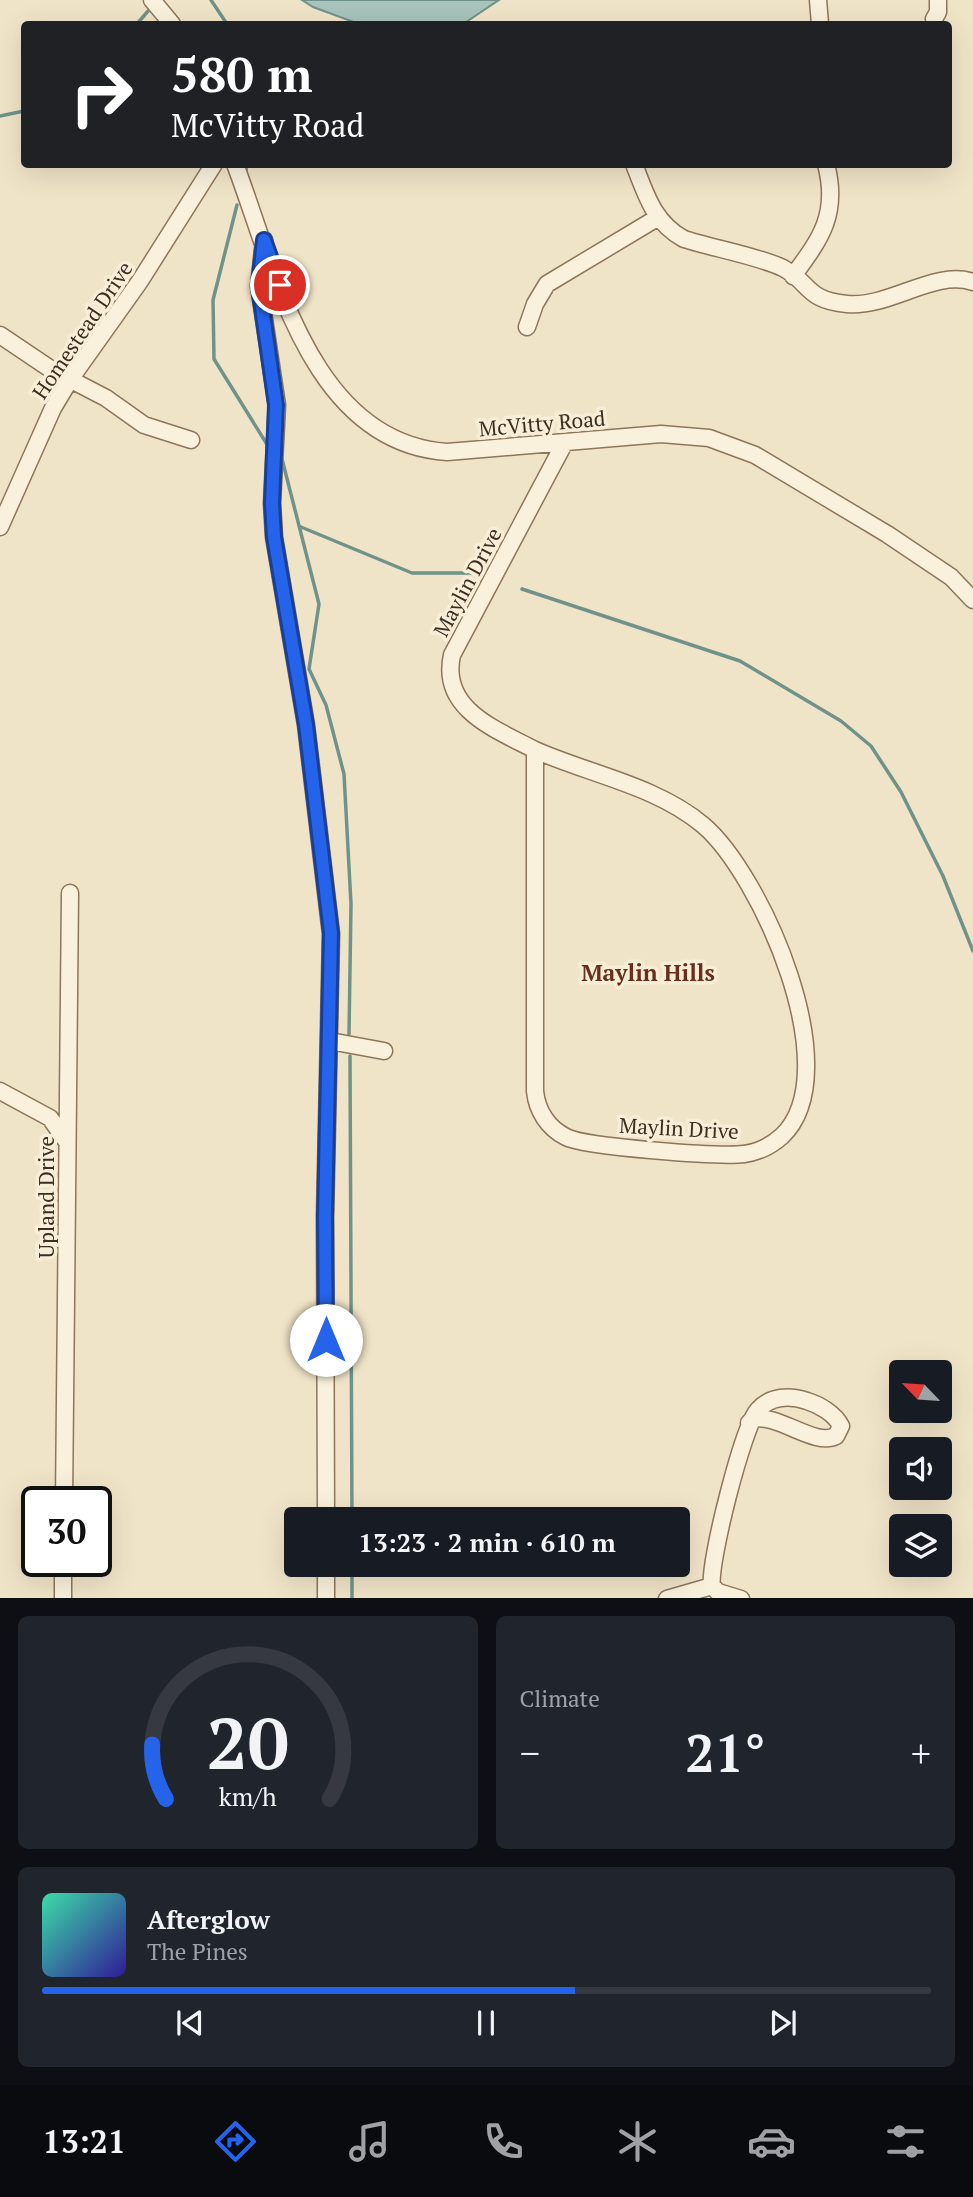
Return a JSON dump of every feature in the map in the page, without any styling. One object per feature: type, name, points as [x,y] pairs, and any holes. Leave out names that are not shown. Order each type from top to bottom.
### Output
[{"type":"street","points":[[152,0],[170,21]]},
{"type":"street","points":[[818,0],[820,21]]},
{"type":"street","points":[[934,19],[938,12],[938,0]]},
{"type":"street","name":"Homestead Drive","points":[[0,527],[53,408],[71,378],[155,260],[212,168]]},
{"type":"street","name":"McVitty Road","points":[[236,168],[310,354],[337,394],[371,427],[405,445],[427,450],[661,434],[697,436],[733,445],[755,455],[920,555],[951,578],[973,600]]},
{"type":"street","points":[[636,168],[657,218],[684,239],[771,264],[793,276],[818,298],[851,304],[885,300],[944,280],[973,282]]},
{"type":"street","points":[[793,276],[817,245],[827,221],[831,196],[827,168]]},
{"type":"street","points":[[527,327],[541,291],[547,284],[657,218]]},
{"type":"street","points":[[264,240],[259,286],[276,405],[272,503],[274,537],[306,725],[329,899],[330,1041],[325,1217],[327,1507]]},
{"type":"street","points":[[0,335],[52,370],[71,378],[144,425],[191,440]]},
{"type":"street","name":"Maylin Drive","points":[[535,750],[535,1091],[545,1121],[566,1137],[591,1143],[734,1155],[760,1151],[772,1144],[796,1116],[804,1081],[806,1045],[797,998],[743,874],[720,841],[683,810],[662,799],[535,750],[468,711],[453,692],[449,668],[452,654],[565,442]]},
{"type":"street","name":"Upland Drive","points":[[64,1486],[70,893]]},
{"type":"street","points":[[330,1041],[384,1051]]},
{"type":"street","points":[[0,1091],[50,1118],[67,1142]]},
{"type":"street","points":[[712,1586],[725,1509],[749,1423],[767,1402],[789,1397],[817,1405],[835,1417],[841,1426],[836,1436],[826,1439],[765,1419],[753,1419],[749,1423]]},
{"type":"street","points":[[63,1577],[63,1598]]},
{"type":"street","points":[[326,1577],[326,1598]]},
{"type":"street","points":[[667,1598],[712,1586]]},
{"type":"street","points":[[712,1586],[718,1592],[741,1598]]},
{"type":"water","points":[[302,0],[499,0],[468,21],[351,21]]},
{"type":"waterway","points":[[211,0],[225,21]]},
{"type":"waterway","points":[[140,21],[148,11]]},
{"type":"waterway","points":[[0,116],[21,112]]},
{"type":"waterway","points":[[237,205],[213,300],[214,359],[268,446]]},
{"type":"waterway","points":[[282,459],[319,604],[309,669],[326,705],[344,774],[351,904],[349,1034]]},
{"type":"waterway","points":[[301,527],[412,573],[474,573]]},
{"type":"waterway","points":[[522,589],[740,661],[841,721],[871,746],[901,792],[943,876],[973,951]]},
{"type":"waterway","points":[[350,1056],[352,1507]]},
{"type":"waterway","points":[[352,1577],[352,1598]]},
{"type":"district","name":"Maylin Hills","points":[[648,972]]},
{"type":"route","points":[[280,285],[264,240],[259,286],[276,405],[277,434],[272,503],[274,537],[306,725],[331,933],[325,1217],[326,1340]]}]
